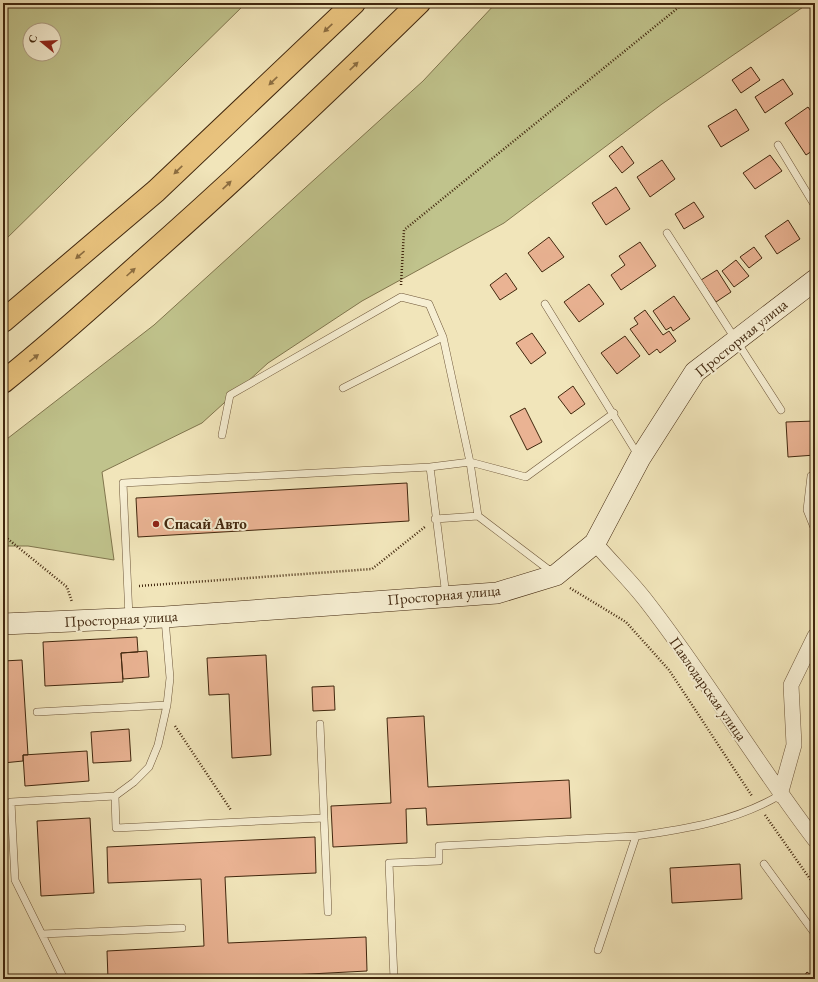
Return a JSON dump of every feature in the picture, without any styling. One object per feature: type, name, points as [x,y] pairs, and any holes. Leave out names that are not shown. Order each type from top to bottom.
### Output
[{"type":"main road","points":[[3,321],[156,191],[354,3]]},
{"type":"main road","points":[[3,382],[40,352],[186,223],[327,93],[419,3]]},
{"type":"street","name":"Просторная улица","points":[[3,624],[165,617],[497,593],[553,576],[595,543],[640,458],[695,372],[815,280]]},
{"type":"street","name":"Павлодарская улица","points":[[595,543],[647,601],[716,698],[780,795],[815,840]]},
{"type":"street","points":[[780,795],[794,745],[791,685],[815,636]]},
{"type":"lane","points":[[778,145],[815,206]]},
{"type":"lane","points":[[667,233],[781,410]]},
{"type":"lane","points":[[222,435],[230,394],[401,297],[429,304],[443,337],[470,462],[478,516]]},
{"type":"lane","points":[[545,304],[614,413],[640,458]]},
{"type":"lane","points":[[344,388],[443,337]]},
{"type":"lane","points":[[129,618],[123,483],[430,467],[470,462],[526,477],[614,413]]},
{"type":"lane","points":[[430,467],[435,518],[446,596]]},
{"type":"lane","points":[[815,476],[811,476],[807,510],[815,530]]},
{"type":"lane","points":[[435,518],[478,516],[553,576]]},
{"type":"lane","points":[[64,979],[15,880],[11,802],[115,796],[134,782],[149,767],[158,745],[167,708],[170,678],[165,617]]},
{"type":"lane","points":[[37,712],[167,708]]},
{"type":"lane","points":[[320,724],[328,912]]},
{"type":"lane","points":[[394,979],[388,863],[439,861],[439,846],[636,836],[681,830],[724,820],[759,807],[780,795]]},
{"type":"lane","points":[[115,796],[116,828],[324,818]]},
{"type":"lane","points":[[598,950],[636,836]]},
{"type":"lane","points":[[764,864],[815,934]]},
{"type":"lane","points":[[42,934],[182,928]]},
{"type":"path","points":[[401,297],[404,230],[684,3]]},
{"type":"path","points":[[128,587],[372,569],[435,518]]},
{"type":"path","points":[[3,535],[67,587],[79,621]]},
{"type":"path","points":[[553,576],[626,622],[669,670],[759,807],[815,886]]},
{"type":"path","points":[[167,708],[239,822]]},
{"type":"green space","points":[[3,3],[246,3],[3,242]]},
{"type":"green space","points":[[496,3],[809,3],[662,104],[504,223],[362,301],[268,363],[202,423],[102,472],[114,560],[28,546],[3,546],[3,442],[154,325],[423,81]]},
{"type":"building","points":[[751,67],[760,80],[741,93],[732,80]]},
{"type":"building","points":[[783,79],[793,94],[765,113],[755,97]]},
{"type":"building","points":[[808,107],[815,117],[815,149],[806,155],[785,123]]},
{"type":"building","points":[[736,109],[749,130],[721,147],[708,126]]},
{"type":"building","points":[[622,146],[634,163],[622,173],[609,156]]},
{"type":"building","points":[[770,155],[782,171],[755,189],[743,173]]},
{"type":"building","points":[[662,160],[675,179],[650,197],[637,177]]},
{"type":"building","points":[[616,187],[630,209],[606,225],[592,203]]},
{"type":"building","points":[[694,202],[704,217],[684,229],[675,214]]},
{"type":"building","points":[[788,220],[800,239],[777,254],[765,236]]},
{"type":"building","points":[[549,237],[564,257],[542,272],[528,253]]},
{"type":"building","points":[[640,242],[656,266],[621,290],[611,275],[625,265],[619,256]]},
{"type":"building","points":[[754,247],[762,258],[749,268],[740,257]]},
{"type":"building","points":[[736,260],[749,276],[734,287],[722,271]]},
{"type":"building","points":[[717,270],[731,292],[716,302],[701,280]]},
{"type":"building","points":[[506,273],[517,289],[500,300],[490,285]]},
{"type":"building","points":[[589,284],[604,304],[579,322],[564,302]]},
{"type":"building","points":[[674,296],[690,319],[673,331],[671,327],[666,330],[653,311]]},
{"type":"building","points":[[645,310],[663,335],[669,331],[676,341],[660,353],[657,349],[649,355],[630,329],[638,324],[634,318]]},
{"type":"building","points":[[532,333],[546,353],[531,364],[516,343]]},
{"type":"building","points":[[625,336],[640,356],[617,374],[601,353]]},
{"type":"building","points":[[573,386],[585,404],[571,414],[558,397]]},
{"type":"building","points":[[525,408],[542,442],[527,450],[510,416]]},
{"type":"building","points":[[815,421],[815,455],[788,457],[786,422]]},
{"type":"building","points":[[407,483],[409,521],[138,537],[136,498]]},
{"type":"building","points":[[137,637],[138,652],[121,653],[123,682],[45,686],[43,642]]},
{"type":"building","points":[[147,651],[149,677],[123,679],[121,653]]},
{"type":"building","points":[[266,655],[271,755],[232,758],[229,694],[209,695],[207,658]]},
{"type":"building","points":[[22,660],[28,755],[23,755],[23,761],[3,763],[3,661]]},
{"type":"building","points":[[334,686],[335,710],[313,711],[312,687]]},
{"type":"building","points":[[424,716],[428,787],[569,780],[571,818],[427,825],[426,808],[406,809],[407,843],[333,847],[331,806],[391,803],[387,718]]},
{"type":"building","points":[[129,729],[131,761],[93,763],[91,732]]},
{"type":"building","points":[[87,751],[89,781],[25,786],[23,755]]},
{"type":"building","points":[[90,818],[94,893],[41,896],[37,821]]},
{"type":"building","points":[[315,837],[316,873],[225,877],[228,943],[366,937],[367,971],[214,979],[108,979],[107,951],[204,946],[201,879],[108,883],[107,847]]},
{"type":"building","points":[[740,864],[742,899],[672,903],[670,868]]},
{"type":"building","points":[[3,935],[5,972],[3,972]]},
{"type":"building","points":[[815,970],[815,979],[802,979],[807,972],[811,975]]},
{"type":"place","name":"Спасай Авто","points":[[156,524]]}]
